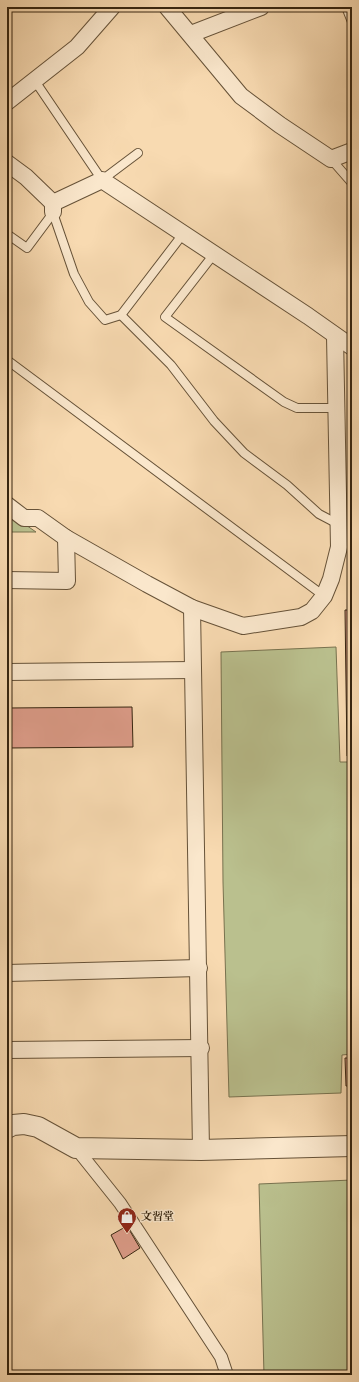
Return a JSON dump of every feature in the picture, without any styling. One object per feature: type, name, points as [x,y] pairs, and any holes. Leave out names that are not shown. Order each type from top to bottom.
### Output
[{"type":"street","points":[[7,102],[77,47],[112,7]]},
{"type":"street","points":[[167,7],[241,96],[280,125],[331,159],[352,151]]},
{"type":"street","points":[[191,34],[261,7]]},
{"type":"street","points":[[7,163],[26,177],[53,208],[102,180],[352,347]]},
{"type":"street","points":[[7,505],[24,518],[38,518],[66,538],[192,608],[243,626],[301,617],[312,611],[324,596],[345,547],[338,524],[335,336]]},
{"type":"street","points":[[7,580],[67,581],[66,538]]},
{"type":"street","points":[[192,608],[201,1048],[201,1150]]},
{"type":"street","points":[[7,672],[193,670]]},
{"type":"street","points":[[7,973],[199,968]]},
{"type":"street","points":[[7,1050],[201,1048]]},
{"type":"street","points":[[7,1128],[13,1124],[24,1124],[38,1127],[76,1148],[120,1203],[221,1357],[227,1375]]},
{"type":"street","points":[[76,1148],[201,1150],[352,1146]]},
{"type":"lane","points":[[346,7],[352,22]]},
{"type":"lane","points":[[35,81],[102,180],[138,152]]},
{"type":"lane","points":[[331,159],[352,183]]},
{"type":"lane","points":[[7,234],[27,248],[53,208]]},
{"type":"lane","points":[[53,208],[74,274],[89,302],[105,320],[121,315],[183,234]]},
{"type":"lane","points":[[214,254],[165,317],[284,402],[297,408],[337,408]]},
{"type":"lane","points":[[121,315],[171,365],[214,421],[244,453],[287,485],[319,514],[338,524]]},
{"type":"lane","points":[[7,360],[324,596]]},
{"type":"green space","points":[[7,512],[36,532],[7,532]]},
{"type":"green space","points":[[336,647],[340,762],[352,762],[352,1054],[342,1055],[341,1093],[229,1097],[223,882],[221,652]]},
{"type":"green space","points":[[352,1180],[352,1375],[264,1375],[259,1184]]},
{"type":"building","points":[[345,610],[352,610],[352,756],[347,756]]},
{"type":"building","points":[[132,707],[133,747],[7,748],[7,708]]},
{"type":"building","points":[[345,1058],[352,1058],[352,1086],[346,1086]]},
{"type":"building","points":[[127,1226],[140,1248],[123,1259],[111,1235]]},
{"type":"place","name":"文習堂","points":[[127,1234]]}]
